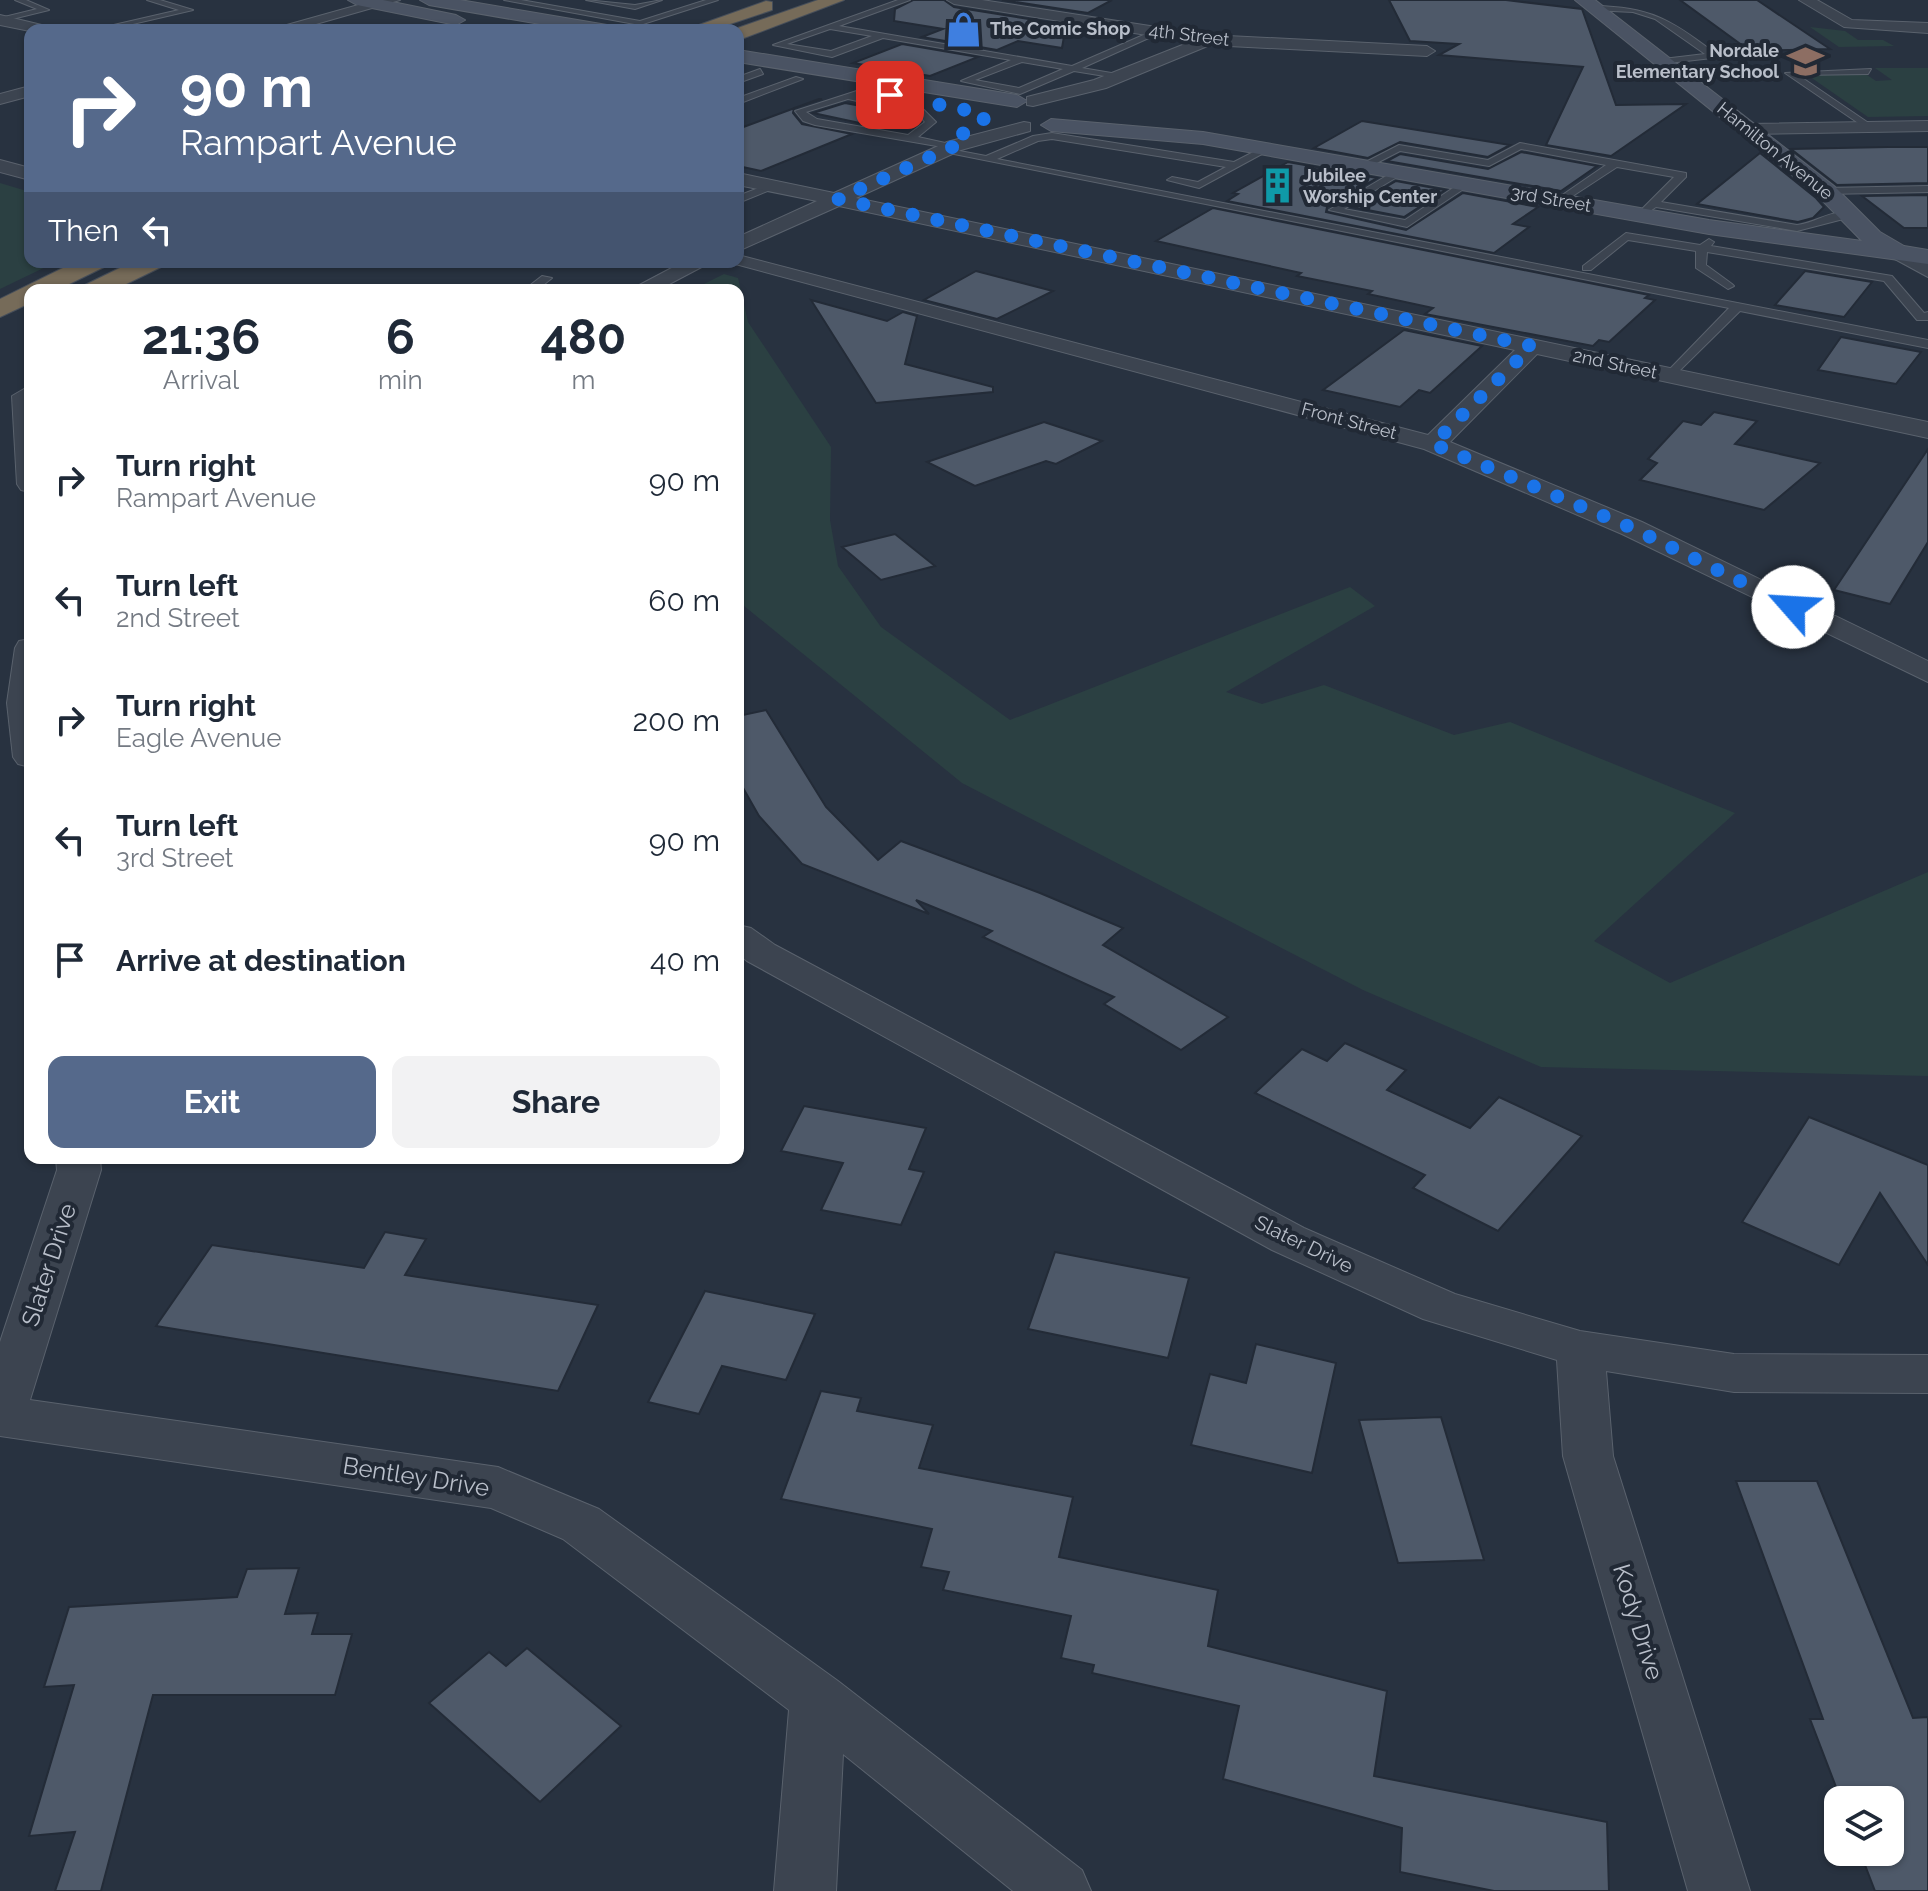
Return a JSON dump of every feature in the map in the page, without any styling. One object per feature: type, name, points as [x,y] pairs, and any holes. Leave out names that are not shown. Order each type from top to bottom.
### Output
[{"type":"highway","points":[[712,24],[784,0]]},
{"type":"highway","points":[[744,32],[835,0]]},
{"type":"highway","points":[[49,284],[83,268]]},
{"type":"highway","points":[[106,284],[140,268]]},
{"type":"highway","points":[[13,321],[24,303]]},
{"type":"street","points":[[357,0],[512,15]]},
{"type":"street","points":[[429,0],[569,24]]},
{"type":"street","name":"4th Street","points":[[954,0],[1208,40],[1427,51]]},
{"type":"street","points":[[1806,0],[1849,24],[1928,28]]},
{"type":"street","points":[[300,24],[385,2]]},
{"type":"street","name":"Hamilton Avenue","points":[[1590,4],[1826,191],[1872,237],[1928,271]]},
{"type":"street","points":[[0,20],[24,25]]},
{"type":"street","points":[[952,147],[954,140],[997,104],[1100,84],[1208,40]]},
{"type":"street","points":[[744,57],[929,90],[1025,101]]},
{"type":"street","points":[[744,69],[858,94],[983,116],[1024,127]]},
{"type":"street","points":[[744,242],[952,147],[1071,118],[1082,97],[1102,88],[1100,84]]},
{"type":"street","points":[[0,99],[24,93]]},
{"type":"street","name":"3rd Street","points":[[1025,101],[1193,132],[1203,138]]},
{"type":"street","name":"3rd Street","points":[[1051,125],[1203,138],[1562,200],[1647,209],[1725,229],[1928,257]]},
{"type":"street","points":[[1749,129],[1928,126]]},
{"type":"street","points":[[0,166],[24,172]]},
{"type":"street","name":"2nd Street","points":[[744,180],[1928,430]]},
{"type":"street","name":"Front Street","points":[[744,263],[1433,444],[1632,528],[1928,673]]},
{"type":"street","points":[[654,284],[687,268]]},
{"type":"street","points":[[1433,444],[1532,346]]},
{"type":"street","name":"Slater Drive","points":[[744,940],[761,953],[1288,1239],[1440,1307],[1580,1349],[1734,1373],[1928,1374]]},
{"type":"street","name":"Slater Drive","points":[[0,1416],[78,1164]]},
{"type":"street","name":"Kody Drive","points":[[1580,1349],[1588,1456],[1719,1891]]},
{"type":"street","name":"Bentley Drive","points":[[0,1416],[498,1488],[581,1524],[818,1699],[1060,1891]]},
{"type":"street","points":[[805,1891],[818,1699]]},
{"type":"lane","points":[[0,20],[45,10],[19,0]]},
{"type":"lane","points":[[124,24],[189,10],[151,0]]},
{"type":"lane","points":[[590,0],[635,7],[658,0]]},
{"type":"lane","points":[[512,15],[547,7],[640,23],[714,0]]},
{"type":"lane","points":[[883,35],[832,54],[777,45],[906,0]]},
{"type":"lane","points":[[1590,4],[1655,13],[1709,53],[1708,58],[1696,61],[1663,62]]},
{"type":"lane","points":[[593,15],[624,5]]},
{"type":"lane","points":[[512,15],[547,7]]},
{"type":"lane","points":[[830,27],[1120,77]]},
{"type":"lane","points":[[1021,59],[965,81],[1020,91],[1158,32]]},
{"type":"lane","points":[[1867,126],[1789,73],[1868,71]]},
{"type":"lane","points":[[744,78],[760,72]]},
{"type":"lane","points":[[744,99],[799,79]]},
{"type":"lane","points":[[912,137],[931,122],[921,112],[858,94],[800,111],[806,119],[815,122],[912,137],[988,159],[1928,344]]},
{"type":"lane","points":[[988,159],[1036,138],[1067,137],[1235,165]]},
{"type":"lane","points":[[1398,172],[1334,210],[1407,224],[1459,183],[1520,146],[1682,175],[1647,209]]},
{"type":"lane","points":[[1363,166],[1399,148],[1489,163]]},
{"type":"lane","points":[[1155,177],[1199,185],[1266,149]]},
{"type":"lane","points":[[1009,150],[1038,155]]},
{"type":"lane","points":[[1562,200],[1615,164]]},
{"type":"lane","points":[[744,197],[771,186]]},
{"type":"lane","points":[[1826,191],[1928,189]]},
{"type":"lane","points":[[1647,209],[1810,227],[1828,214],[1850,216]]},
{"type":"lane","points":[[1725,229],[1702,249],[1700,266],[1728,286]]},
{"type":"lane","points":[[1587,268],[1626,236],[1888,278],[1921,317],[1928,316]]},
{"type":"lane","points":[[538,284],[546,278]]},
{"type":"lane","points":[[1670,376],[1739,305]]},
{"type":"green space","points":[[1810,27],[1845,31],[1858,40],[1883,40],[1894,46],[1839,47]]},
{"type":"green space","points":[[1875,68],[1928,68],[1928,116],[1868,117],[1806,74],[1864,73],[1876,81],[1892,80]]},
{"type":"green space","points":[[0,183],[24,190],[24,268],[44,268],[0,289]]},
{"type":"green space","points":[[724,274],[738,278],[739,284],[704,284]]},
{"type":"green space","points":[[744,304],[748,322],[831,447],[830,520],[838,566],[881,627],[1010,720],[1350,587],[1375,606],[1226,692],[1262,704],[1324,685],[1454,735],[1510,722],[1735,813],[1594,941],[1670,983],[1928,872],[1928,1076],[1541,1067],[1363,990],[962,783],[744,606]]},
{"type":"building","points":[[913,0],[944,0],[954,7],[1066,25],[1062,48],[1018,41],[997,50],[922,37],[943,29],[894,21],[895,9]]},
{"type":"building","points":[[1002,0],[1112,0],[1088,13]]},
{"type":"building","points":[[1389,0],[1506,0],[1582,9],[1616,105],[1686,104],[1611,156],[1546,145],[1583,67],[1439,55],[1459,44],[1410,41]]},
{"type":"building","name":"Nordale Elementary School","points":[[1680,0],[1757,0],[1830,49],[1750,51]]},
{"type":"building","points":[[902,44],[978,57],[930,76],[853,63]]},
{"type":"building","points":[[845,103],[898,113],[869,125],[813,113]]},
{"type":"building","points":[[794,108],[793,113],[802,124],[852,134],[761,171],[744,167],[744,127]]},
{"type":"building","points":[[1362,121],[1510,145],[1488,157],[1400,142],[1368,158],[1314,148]]},
{"type":"building","points":[[1928,147],[1928,183],[1837,185],[1791,149]]},
{"type":"building","points":[[1521,152],[1597,166],[1561,191],[1387,161],[1400,154],[1488,169]]},
{"type":"building","points":[[1760,153],[1824,207],[1813,218],[1798,222],[1697,204]]},
{"type":"building","points":[[1288,162],[1377,178],[1327,207],[1326,212],[1406,230],[1463,193],[1538,207],[1513,224],[1529,227],[1494,253],[1227,201],[1238,194],[1233,193]]},
{"type":"building","points":[[1396,181],[1445,190],[1404,217],[1352,207]]},
{"type":"building","points":[[1928,195],[1928,228],[1904,228],[1862,196]]},
{"type":"building","points":[[1213,208],[1649,295],[1645,298],[1655,300],[1609,342],[1599,340],[1593,346],[1425,314],[1433,308],[1368,294],[1372,291],[1297,276],[1301,273],[1156,241]]},
{"type":"building","points":[[976,271],[1053,291],[997,319],[924,300]]},
{"type":"building","points":[[1805,271],[1872,282],[1844,317],[1775,305]]},
{"type":"building","points":[[811,300],[887,321],[903,312],[917,316],[905,364],[993,387],[993,392],[876,403]]},
{"type":"building","points":[[1404,330],[1482,346],[1430,393],[1419,390],[1400,407],[1323,390]]},
{"type":"building","points":[[1841,337],[1921,352],[1896,384],[1818,370]]},
{"type":"building","points":[[1714,412],[1757,421],[1735,444],[1820,463],[1764,510],[1640,480],[1657,463],[1648,459],[1683,421],[1701,425]]},
{"type":"building","points":[[1044,422],[1102,441],[1056,464],[1046,461],[975,486],[927,462]]},
{"type":"building","points":[[1928,449],[1928,542],[1890,604],[1834,590]]},
{"type":"building","points":[[895,534],[935,566],[881,580],[842,547]]},
{"type":"building","points":[[766,710],[826,807],[878,860],[901,841],[1123,928],[1103,945],[1228,1017],[1181,1050],[1104,1004],[1114,997],[983,937],[992,931],[916,900],[929,914],[802,864],[759,816],[744,790],[744,715]]},
{"type":"building","points":[[1345,1043],[1406,1070],[1387,1090],[1470,1128],[1499,1097],[1582,1136],[1498,1231],[1413,1188],[1425,1175],[1255,1093],[1302,1049],[1327,1061]]},
{"type":"building","points":[[804,1106],[926,1128],[909,1169],[924,1172],[901,1225],[821,1210],[843,1163],[781,1151]]},
{"type":"building","points":[[1809,1117],[1928,1165],[1928,1265],[1880,1193],[1839,1265],[1742,1222]]},
{"type":"building","points":[[385,1232],[426,1239],[405,1275],[598,1305],[558,1391],[156,1326],[212,1245],[364,1268]]},
{"type":"building","points":[[1055,1252],[1189,1278],[1168,1358],[1028,1329]]},
{"type":"building","points":[[705,1291],[815,1314],[786,1380],[722,1366],[699,1414],[648,1402]]},
{"type":"building","points":[[1256,1344],[1336,1363],[1312,1473],[1191,1445],[1210,1374],[1246,1383]]},
{"type":"building","points":[[821,1391],[861,1398],[857,1411],[933,1425],[919,1468],[1073,1497],[1059,1557],[1218,1590],[1208,1646],[1387,1691],[1374,1776],[1607,1822],[1609,1891],[1494,1891],[1400,1872],[1402,1828],[1223,1779],[1239,1706],[1092,1673],[1094,1665],[1061,1658],[1071,1616],[943,1590],[949,1572],[921,1567],[932,1529],[781,1499]]},
{"type":"building","points":[[1441,1417],[1484,1560],[1398,1563],[1359,1420]]},
{"type":"building","points":[[1736,1481],[1817,1481],[1913,1718],[1928,1717],[1928,1891],[1875,1891],[1865,1866],[1904,1866],[1904,1786],[1836,1786],[1810,1719],[1823,1719]]},
{"type":"building","points":[[299,1568],[285,1614],[318,1613],[312,1634],[352,1634],[335,1695],[153,1695],[101,1891],[55,1891],[75,1832],[29,1836],[74,1685],[44,1687],[69,1607],[237,1597],[247,1569]]},
{"type":"building","points":[[527,1648],[621,1726],[540,1802],[429,1703],[489,1652],[506,1666]]},
{"type":"place","name":"The Comic Shop","points":[[964,29]]},
{"type":"place","name":"Nordale Elementary School","points":[[1805,61]]},
{"type":"place","name":"Jubilee Worship Center","points":[[1277,186]]},
{"type":"route","points":[[890,95],[953,105],[981,113],[985,118],[954,140],[959,144],[838,199],[1532,346],[1433,444],[1632,528],[1793,607]]}]
